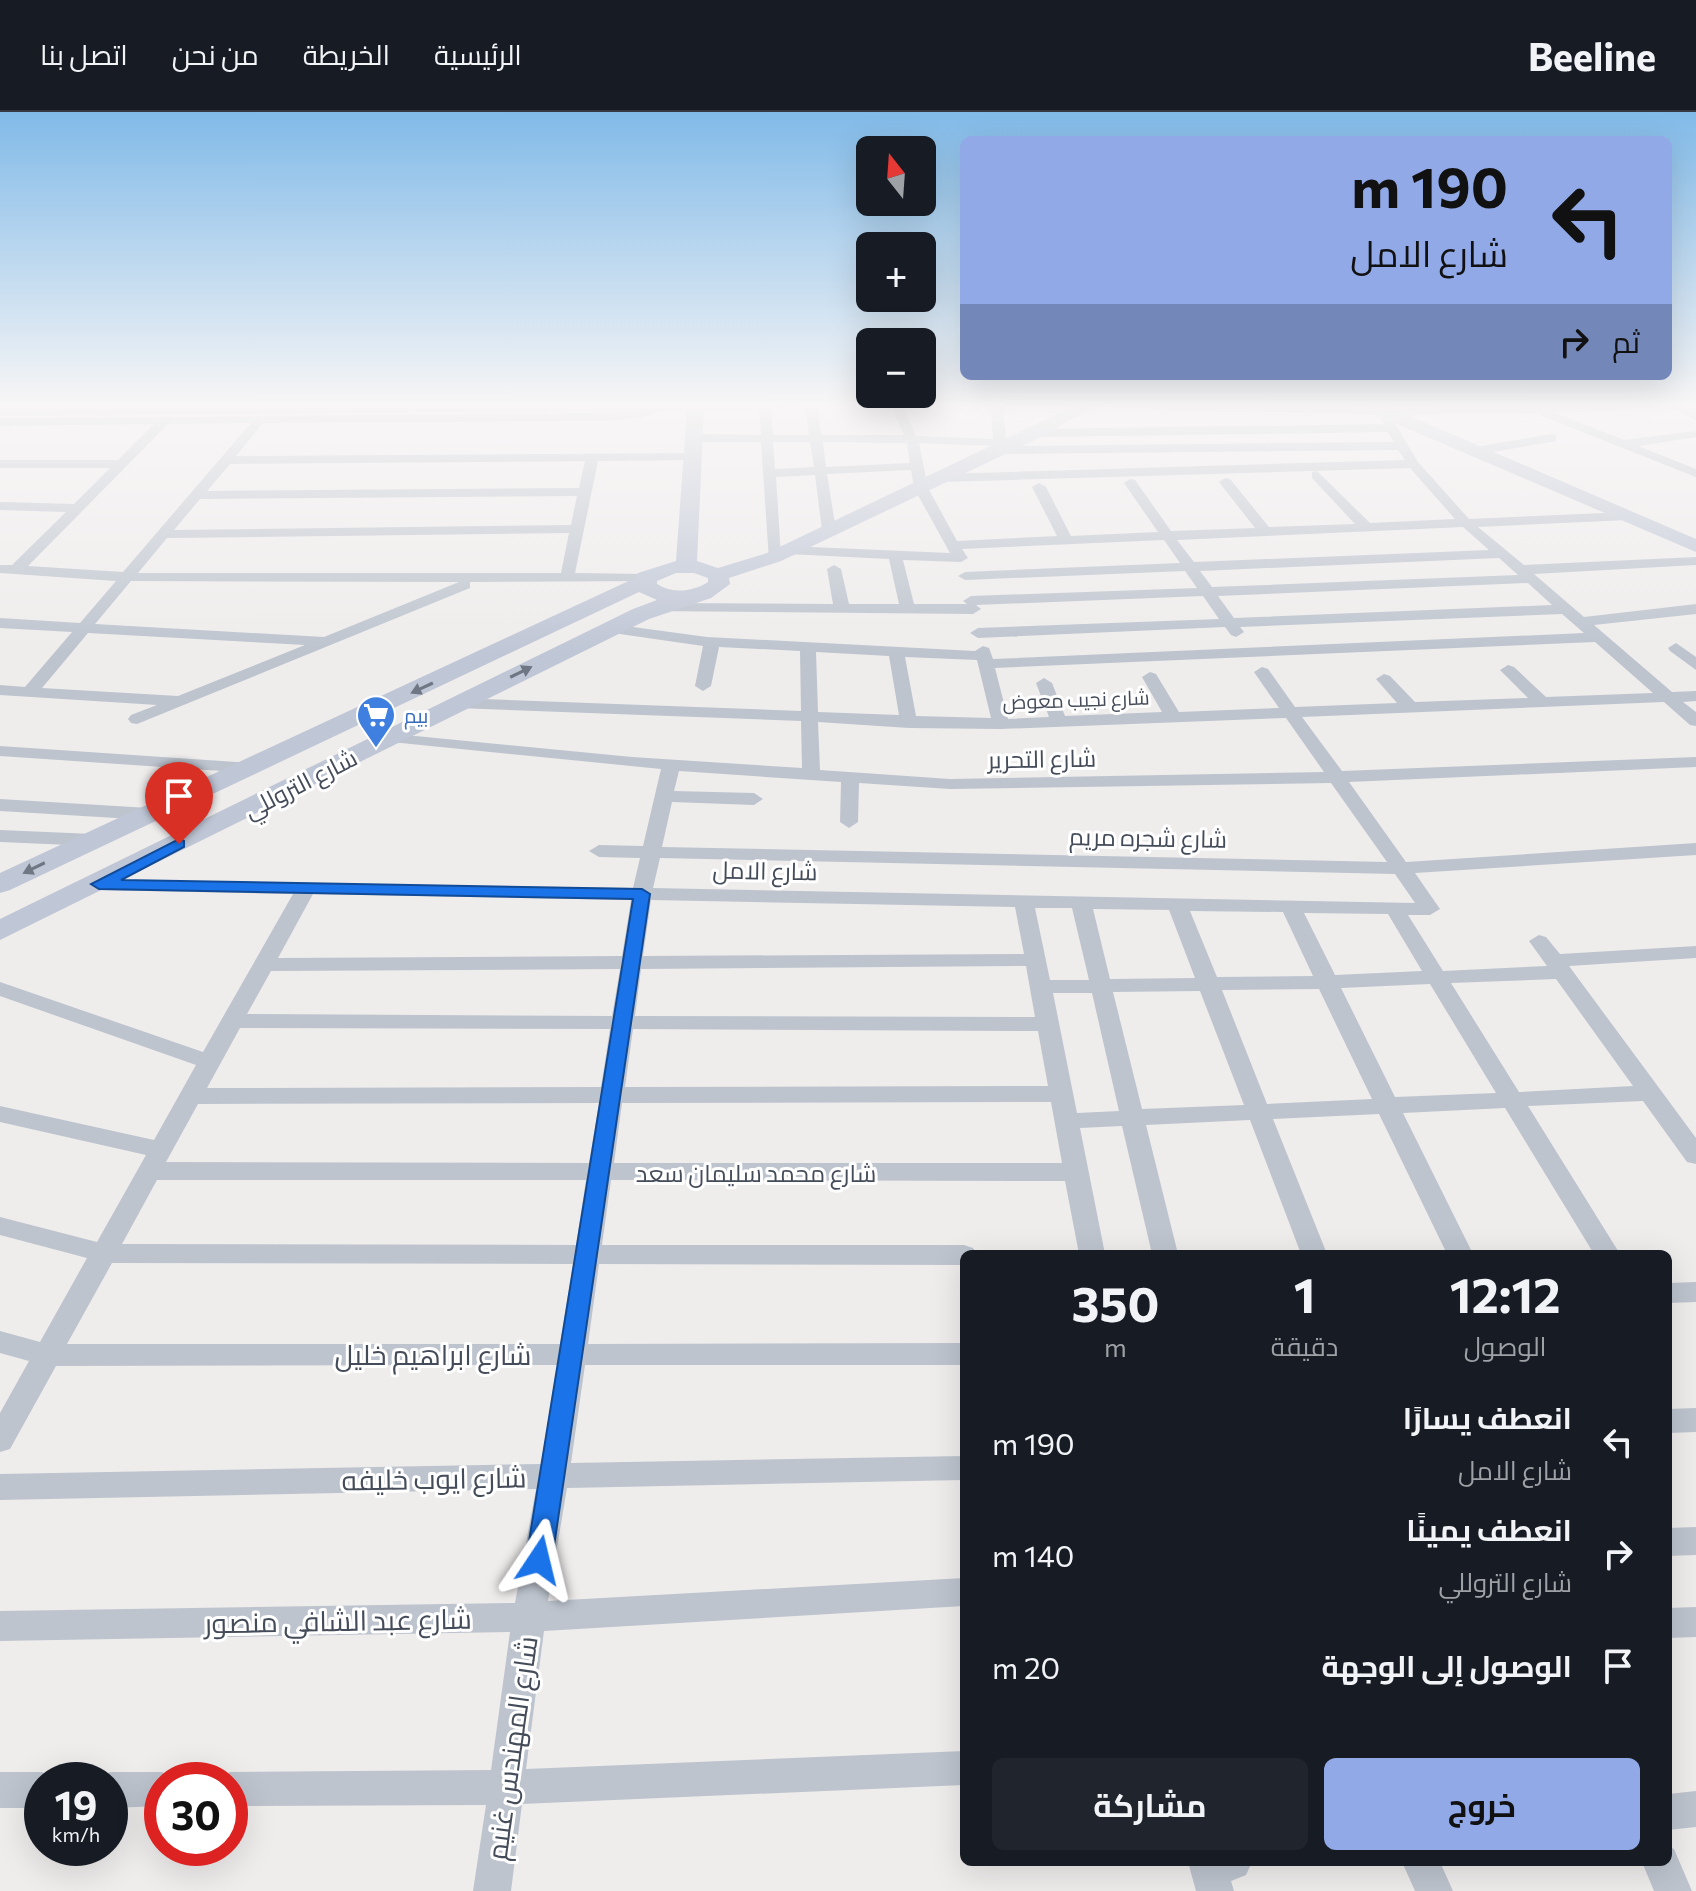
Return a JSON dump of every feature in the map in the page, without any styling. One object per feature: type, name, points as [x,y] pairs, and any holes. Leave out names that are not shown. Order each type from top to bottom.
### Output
[{"type":"street","points":[[16,570],[100,487]]},
{"type":"street","points":[[30,691],[205,487]]},
{"type":"street","points":[[567,579],[586,487]]},
{"type":"street","points":[[691,487],[686,566],[718,575],[781,554],[921,488],[957,552],[1001,724]]},
{"type":"street","points":[[772,487],[781,554]]},
{"type":"street","points":[[824,487],[829,530]]},
{"type":"street","points":[[1039,487],[1066,540]]},
{"type":"street","points":[[1133,487],[1250,652]]},
{"type":"street","points":[[1229,487],[1265,531]]},
{"type":"street","points":[[1328,487],[1366,527]]},
{"type":"street","points":[[1434,487],[1499,554],[1696,721]]},
{"type":"street","points":[[1560,487],[1696,546]]},
{"type":"street","points":[[198,495],[585,492]]},
{"type":"street","points":[[0,506],[79,508]]},
{"type":"street","points":[[781,554],[895,555],[957,552],[1066,540],[1628,516]]},
{"type":"street","points":[[166,534],[578,529]]},
{"type":"street","points":[[965,576],[1499,554]]},
{"type":"street","points":[[895,555],[908,609]]},
{"type":"street","points":[[1324,561],[1404,645]]},
{"type":"street","points":[[657,608],[908,609],[1347,586],[1696,561]]},
{"type":"street","name":"شارع التروللي","points":[[0,884],[251,768],[661,570],[686,566]]},
{"type":"street","points":[[0,569],[128,577],[645,580],[650,591],[657,594],[689,596]]},
{"type":"street","points":[[834,569],[842,609]]},
{"type":"street","name":"شارع التروللي","points":[[0,931],[611,629],[657,608],[715,588],[720,579],[718,575]]},
{"type":"street","points":[[137,719],[478,580]]},
{"type":"street","points":[[978,633],[1564,609]]},
{"type":"street","points":[[1579,622],[1696,609]]},
{"type":"street","points":[[0,623],[326,641]]},
{"type":"street","points":[[611,629],[712,642],[985,660],[1079,660],[1597,637]]},
{"type":"street","points":[[1065,629],[1079,660]]},
{"type":"street","points":[[703,686],[712,642]]},
{"type":"street","points":[[808,647],[811,775]]},
{"type":"street","points":[[1676,648],[1696,665]]},
{"type":"street","points":[[896,652],[909,723]]},
{"type":"street","points":[[1508,670],[1543,703]]},
{"type":"street","points":[[1262,672],[1402,868]]},
{"type":"street","points":[[1150,677],[1174,718]]},
{"type":"street","points":[[1384,679],[1411,708]]},
{"type":"street","points":[[1044,683],[1059,722]]},
{"type":"street","points":[[0,690],[181,701]]},
{"type":"street","name":"شارع نجيب معوض","points":[[458,703],[909,723],[1001,724],[1696,696]]},
{"type":"street","name":"شارع التحرير","points":[[391,737],[671,764],[965,784],[1336,777],[1696,762]]},
{"type":"street","points":[[0,751],[251,768]]},
{"type":"street","name":"شارع المهندس غنيم","points":[[492,1891],[529,1617],[554,1476],[642,894],[671,764]]},
{"type":"street","points":[[664,796],[753,806],[759,771]]},
{"type":"street","points":[[849,822],[850,778]]},
{"type":"street","points":[[0,805],[149,814]]},
{"type":"street","points":[[0,836],[93,840]]},
{"type":"street","name":"شارع شجره مريم","points":[[599,851],[1402,868],[1696,849]]},
{"type":"street","name":"شارع الامل","points":[[99,884],[1430,909],[1402,868]]},
{"type":"street","points":[[0,1440],[306,888]]},
{"type":"street","points":[[1024,901],[1091,1250]]},
{"type":"street","points":[[1081,902],[1164,1250]]},
{"type":"street","points":[[1177,904],[1312,1250]]},
{"type":"street","points":[[1290,906],[1458,1250]]},
{"type":"street","points":[[1394,908],[1605,1250]]},
{"type":"street","points":[[1539,941],[1695,1154]]},
{"type":"street","points":[[1042,987],[1437,978],[1694,955]]},
{"type":"street","points":[[263,965],[1035,960]]},
{"type":"street","points":[[0,989],[209,1062]]},
{"type":"street","points":[[232,1021],[1047,1024]]},
{"type":"street","points":[[1066,1121],[1649,1093]]},
{"type":"street","points":[[190,1096],[1061,1094]]},
{"type":"street","name":"شارع محمد سليمان سعد","points":[[0,1114],[155,1160],[600,1172],[1076,1172]]},
{"type":"street","points":[[0,1226],[104,1253],[960,1255]]},
{"type":"street","points":[[1672,1293],[1696,1292]]},
{"type":"street","name":"شارع ابراهيم خليل","points":[[0,1342],[47,1355],[960,1354]]},
{"type":"street","points":[[1672,1421],[1696,1420]]},
{"type":"street","name":"شارع ايوب خليفه","points":[[0,1487],[960,1468]]},
{"type":"street","points":[[1672,1542],[1696,1541]]},
{"type":"street","name":"شارع عبد الشافي منصور","points":[[0,1626],[529,1617],[960,1592]]},
{"type":"street","points":[[1672,1623],[1696,1622]]},
{"type":"street","points":[[248,1789],[508,1787],[960,1768]]},
{"type":"street","points":[[0,1790],[24,1790]]},
{"type":"street","points":[[1672,1812],[1696,1809]]},
{"type":"street","points":[[1423,1866],[1434,1891]]},
{"type":"street","points":[[1663,1866],[1673,1891]]},
{"type":"place","name":"بيم","points":[[376,749]]},
{"type":"route","points":[[179,844],[99,884],[642,894],[539,1560]]}]
